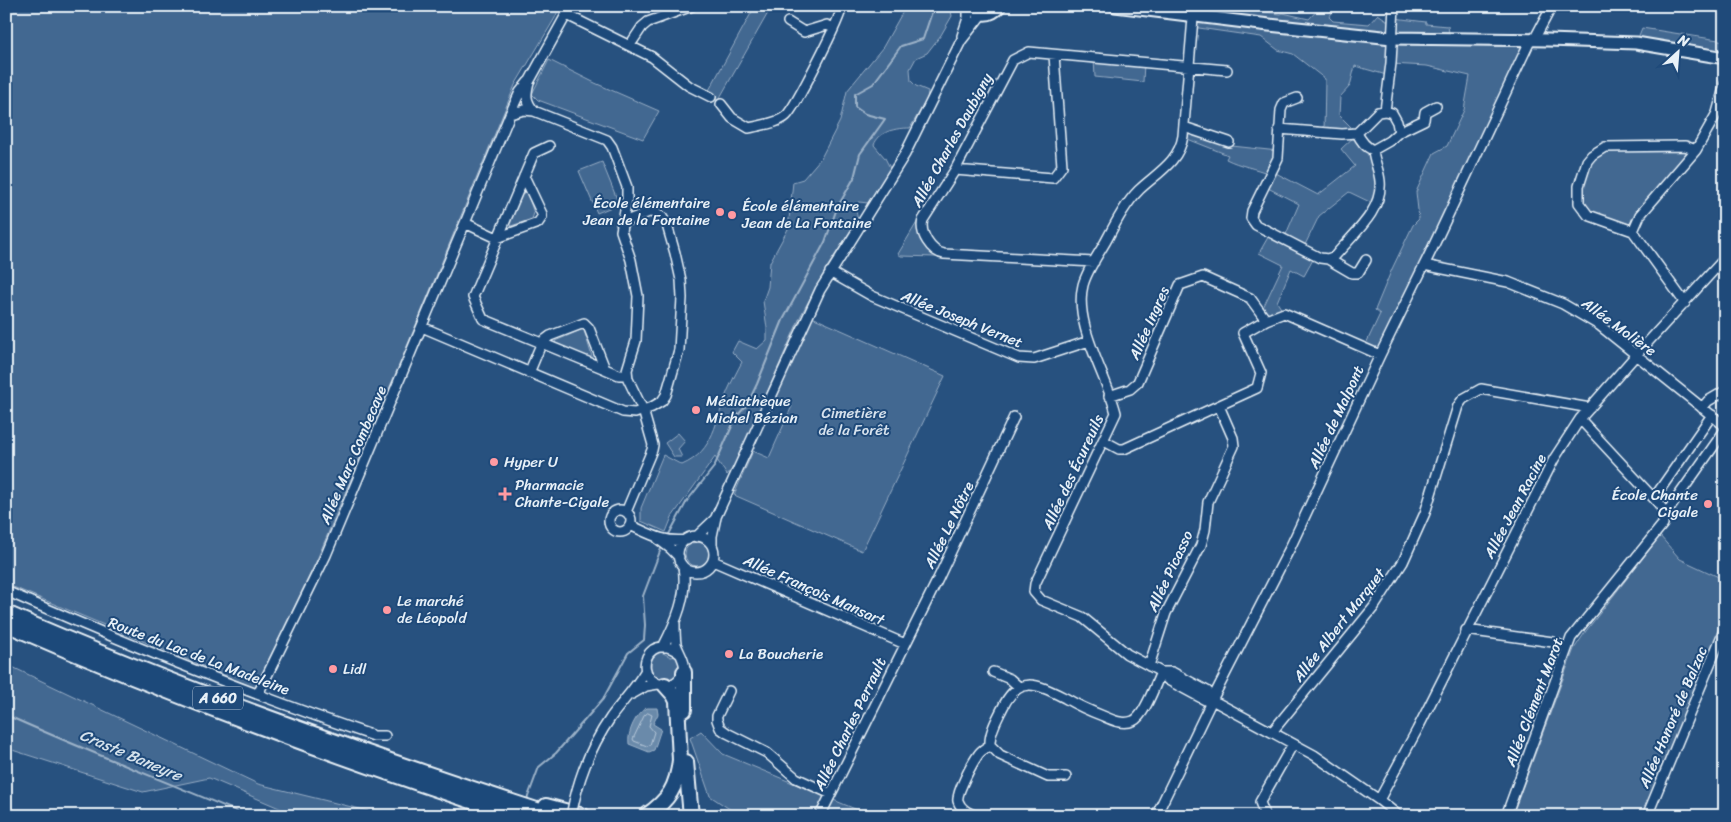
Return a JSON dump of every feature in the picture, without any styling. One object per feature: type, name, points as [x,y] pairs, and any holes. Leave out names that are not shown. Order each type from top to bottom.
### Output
[{"type":"highway","name":"A 660","points":[[6,613],[154,674],[327,739],[432,775],[457,779],[517,808]]},
{"type":"highway","name":"A 660","points":[[6,624],[182,697],[380,770],[517,808],[537,807],[556,816]]},
{"type":"highway","points":[[684,672],[687,780],[691,816]]},
{"type":"highway","points":[[646,816],[668,798],[677,780],[680,760],[677,702],[674,695],[662,685]]},
{"type":"highway","points":[[380,770],[399,780],[492,816]]},
{"type":"highway","points":[[537,807],[584,816]]},
{"type":"main road","points":[[969,6],[982,14],[994,12],[1001,7]]},
{"type":"main road","points":[[1114,6],[1193,10],[1269,25],[1392,38],[1535,35],[1636,43],[1725,58]]},
{"type":"street","name":"Allée Marc Combecave","points":[[258,694],[326,555],[520,92],[529,82],[571,6]]},
{"type":"street","points":[[630,45],[642,27],[648,22],[692,6]]},
{"type":"street","points":[[721,104],[732,118],[749,128],[771,123],[785,116],[794,104],[833,28],[842,6]]},
{"type":"street","points":[[683,566],[693,572],[698,572],[707,569],[713,561],[712,536],[716,518],[812,306],[830,272],[905,154],[961,42],[968,18],[969,6]]},
{"type":"street","points":[[1385,110],[1391,64],[1394,6]]},
{"type":"street","name":"Allée de Malpont","points":[[1156,816],[1212,700],[1290,548],[1380,355],[1535,35],[1552,6]]},
{"type":"street","name":"Allée des Écureuils","points":[[1193,10],[1181,145],[1175,158],[1168,166],[1134,195],[1084,282],[1082,298],[1089,341],[1116,413],[1104,442],[1035,584],[1034,592],[1041,600],[1082,617],[1127,654],[1161,672],[1168,680],[1208,701],[1212,700],[1314,755],[1379,800],[1398,816]]},
{"type":"street","points":[[961,42],[982,14]]},
{"type":"street","points":[[567,15],[630,45],[654,59],[689,86],[711,97]]},
{"type":"street","points":[[788,22],[804,32],[827,25],[833,28]]},
{"type":"street","name":"Allée Charles Daubigny","points":[[1094,262],[938,253],[924,234],[922,225],[955,170],[1013,60],[1028,52],[1189,67]]},
{"type":"street","points":[[955,170],[1053,178],[1062,166],[1054,55]]},
{"type":"street","points":[[1189,67],[1227,70]]},
{"type":"street","name":"Allée Marc Combecave","points":[[529,82],[527,100],[534,111]]},
{"type":"street","points":[[1633,231],[1640,215],[1696,150],[1717,113],[1725,84]]},
{"type":"street","points":[[1298,98],[1284,103],[1281,110],[1278,158],[1252,211],[1251,218],[1256,225],[1352,273],[1358,273],[1366,260]]},
{"type":"street","points":[[1373,150],[1389,141],[1399,132],[1424,120],[1425,112],[1436,106]]},
{"type":"street","points":[[510,114],[524,110],[534,111],[597,135],[610,144],[626,181],[628,192],[621,227],[631,260],[638,296],[636,341],[627,375],[629,383],[643,410],[653,440],[652,450],[626,512]]},
{"type":"street","points":[[1280,129],[1342,134],[1357,133],[1378,112],[1385,110],[1392,113],[1397,122],[1399,132]]},
{"type":"street","points":[[1184,127],[1229,142]]},
{"type":"street","points":[[1357,133],[1368,148],[1373,150]]},
{"type":"street","points":[[549,146],[534,153],[473,297],[483,318],[619,375],[627,375]]},
{"type":"street","points":[[1685,303],[1633,231],[1588,215],[1579,203],[1579,186],[1587,161],[1592,154],[1605,147],[1685,146],[1696,150]]},
{"type":"street","points":[[1328,260],[1335,256],[1374,211],[1380,195],[1380,179],[1373,150]]},
{"type":"street","points":[[465,224],[497,238],[538,223],[542,218],[542,214],[524,176]]},
{"type":"street","points":[[422,327],[623,412],[630,413],[643,410],[662,401],[668,392],[673,376],[682,331],[682,289],[672,243],[667,226],[662,217],[657,213],[649,212],[621,227]]},
{"type":"street","name":"Allée Jean Racine","points":[[1379,800],[1418,730],[1466,630],[1550,466],[1580,419],[1725,258]]},
{"type":"street","name":"Allée Molière","points":[[1424,265],[1466,272],[1522,286],[1563,304],[1599,325],[1725,426]]},
{"type":"street","name":"Allée Joseph Vernet","points":[[830,272],[872,296],[1019,358],[1034,359],[1089,341]]},
{"type":"street","name":"Allée Ingres","points":[[1109,396],[1130,389],[1138,382],[1180,285],[1203,277],[1250,298],[1266,320]]},
{"type":"street","points":[[1104,442],[1119,449],[1124,449],[1257,388],[1261,373],[1243,333],[1266,320],[1284,313],[1380,355]]},
{"type":"street","points":[[529,373],[542,342],[550,336],[584,323],[589,328],[605,369]]},
{"type":"street","name":"Allée Albert Marquet","points":[[1272,732],[1374,607],[1403,562],[1425,513],[1458,406],[1463,399],[1481,389],[1590,408]]},
{"type":"street","points":[[1702,408],[1708,401],[1725,391]]},
{"type":"street","name":"Allée Picasso","points":[[1149,666],[1166,613],[1200,545],[1208,502],[1234,446],[1233,438],[1219,406]]},
{"type":"street","points":[[1654,498],[1712,415]]},
{"type":"street","name":"Allée Le Nôtre","points":[[905,644],[975,503],[1014,417]]},
{"type":"street","points":[[1580,419],[1654,498],[1664,512]]},
{"type":"street","name":"Allée Clément Marot","points":[[1506,816],[1571,638],[1662,524],[1664,512],[1670,508],[1725,430]]},
{"type":"street","points":[[619,510],[626,512],[630,516],[630,525],[626,530],[614,529],[610,524],[612,514],[619,510]]},
{"type":"street","points":[[672,545],[696,537],[716,518]]},
{"type":"street","points":[[630,525],[672,545],[683,566],[684,589],[675,624],[663,647]]},
{"type":"street","points":[[696,537],[704,539],[712,546]]},
{"type":"street","points":[[679,557],[680,547],[687,540]]},
{"type":"street","name":"Allée François Mansart","points":[[713,561],[905,644]]},
{"type":"street","points":[[684,589],[698,572]]},
{"type":"street","name":"Route du Lac de La Madeleine","points":[[6,591],[134,645],[258,694],[374,736],[385,736]]},
{"type":"street","points":[[675,624],[675,638],[680,654]]},
{"type":"street","name":"Allée Honoré de Balzac","points":[[1647,816],[1725,628]]},
{"type":"street","points":[[1466,630],[1553,642],[1567,648]]},
{"type":"street","name":"Allée Charles Perrault","points":[[820,816],[905,644]]},
{"type":"street","points":[[627,697],[646,686],[662,685],[677,682],[684,672],[684,659],[670,647],[663,647],[652,652],[646,663],[646,670],[652,681],[662,685]]},
{"type":"street","points":[[571,816],[583,772],[595,743],[610,718],[646,670]]},
{"type":"street","points":[[993,672],[1010,679],[1019,687]]},
{"type":"street","points":[[976,816],[964,810],[958,802],[958,798],[979,753],[990,745],[992,732],[1006,700],[1012,692],[1019,687],[1039,685],[1101,715],[1117,721],[1128,722],[1136,720],[1141,714],[1161,672]]},
{"type":"street","points":[[729,692],[717,716],[720,728],[767,753],[796,778],[831,794]]},
{"type":"street","points":[[1265,816],[1260,802],[1293,744]]},
{"type":"street","points":[[990,745],[1000,755],[1048,777],[1066,777]]},
{"type":"green space","points":[[6,6],[560,6],[555,18],[515,85],[316,562],[255,688],[6,584]]},
{"type":"green space","points":[[755,6],[772,6],[718,101],[707,94]]},
{"type":"green space","points":[[906,6],[950,6],[952,16],[941,35],[927,53],[916,58],[910,69],[911,81],[916,86],[928,91],[927,99],[910,128],[889,131],[876,140],[874,145],[885,158],[890,168],[868,203],[859,202],[856,210],[858,219],[826,269],[801,315],[736,464],[727,475],[715,457],[672,517],[666,532],[641,521],[641,508],[663,455],[682,465],[693,459],[708,443],[728,390],[742,362],[732,352],[738,341],[757,349],[767,340],[763,301],[768,287],[770,262],[788,229],[793,182],[803,179],[821,158],[840,121],[847,91],[883,47]]},
{"type":"green space","points":[[1219,6],[1246,9],[1248,6],[1259,6],[1258,8],[1265,12],[1283,13],[1309,19],[1321,6],[1337,6],[1329,17],[1333,21],[1369,24],[1378,14],[1388,21],[1394,18],[1448,26],[1450,40],[1532,40],[1380,355],[1364,348],[1380,314],[1375,310],[1413,225],[1419,219],[1416,192],[1434,153],[1447,146],[1464,110],[1470,76],[1427,66],[1391,64],[1390,76],[1355,66],[1350,86],[1340,97],[1339,115],[1357,133],[1367,148],[1380,179],[1376,205],[1349,192],[1319,216],[1303,249],[1315,256],[1304,276],[1291,269],[1277,302],[1284,313],[1266,320],[1261,312],[1283,265],[1259,253],[1271,232],[1284,239],[1299,204],[1264,186],[1270,174],[1226,159],[1228,155],[1185,138],[1186,131],[1232,146],[1278,151],[1272,171],[1318,195],[1355,166],[1341,149],[1357,134],[1324,132],[1325,79],[1293,54],[1278,50],[1261,37],[1192,27],[1193,15],[1214,18]]},
{"type":"green space","points":[[1642,28],[1725,41],[1725,58],[1636,43]]},
{"type":"green space","points":[[1094,59],[1144,63],[1143,82],[1095,77]]},
{"type":"green space","points":[[549,60],[595,83],[659,111],[643,139],[538,100],[532,94]]},
{"type":"green space","points":[[1605,147],[1696,150],[1640,215],[1633,231],[1588,215],[1579,203],[1587,161]]},
{"type":"green space","points":[[602,162],[619,204],[597,213],[579,171]]},
{"type":"green space","points":[[523,190],[527,193],[534,213],[532,219],[511,226],[509,224]]},
{"type":"green space","points":[[919,219],[924,244],[936,257],[901,256],[898,254]]},
{"type":"green space","name":"Cimetière de la Forêt","points":[[812,317],[945,376],[862,551],[734,495],[753,451],[769,458],[792,406],[776,399]]},
{"type":"green space","points":[[584,330],[593,360],[556,344],[555,341]]},
{"type":"green space","points":[[678,433],[685,441],[678,449],[682,457],[674,457],[665,443]]},
{"type":"green space","points":[[1660,536],[1680,559],[1725,580],[1725,616],[1643,816],[1512,816],[1574,649]]},
{"type":"green space","points":[[697,542],[706,545],[709,554],[706,563],[697,566],[688,563],[685,554],[688,545]]},
{"type":"green space","points":[[661,652],[671,657],[677,656],[682,666],[675,676],[668,681],[656,677],[652,671],[651,664],[654,657]]},
{"type":"green space","points":[[6,664],[258,784],[368,811],[373,816],[298,816],[209,778],[143,792],[6,748]]},
{"type":"green space","points":[[701,731],[723,754],[872,816],[740,816],[710,796],[690,738]]},
{"type":"water","points":[[646,708],[657,708],[658,714],[653,724],[661,729],[654,750],[649,752],[629,744],[629,734],[633,724],[639,714]]},
{"type":"waterway","points":[[668,536],[687,501],[714,467],[736,417],[747,405],[783,320],[825,242],[837,208],[854,178],[860,154],[885,119],[865,114],[855,107],[855,94],[873,84],[901,46],[923,39],[934,6]]},
{"type":"waterway","points":[[526,802],[539,767],[556,753],[603,699],[628,653],[644,640],[643,596],[662,546]]},
{"type":"waterway","name":"Craste Baneyre","points":[[6,715],[248,816]]},
{"type":"place","name":"École élémentaire Jean de la Fontaine","points":[[720,212]]},
{"type":"place","name":"École élémentaire Jean de La Fontaine","points":[[732,215]]},
{"type":"place","name":"Médiathèque Michel Bézian","points":[[696,410]]},
{"type":"place","name":"Hyper U","points":[[494,462]]},
{"type":"place","name":"Pharmacie Chante-Cigale","points":[[505,494]]},
{"type":"place","name":"École Chante Cigale","points":[[1708,504]]},
{"type":"place","name":"Le marché de Léopold","points":[[387,610]]},
{"type":"place","name":"La Boucherie","points":[[729,654]]},
{"type":"place","name":"Lidl","points":[[333,669]]}]
